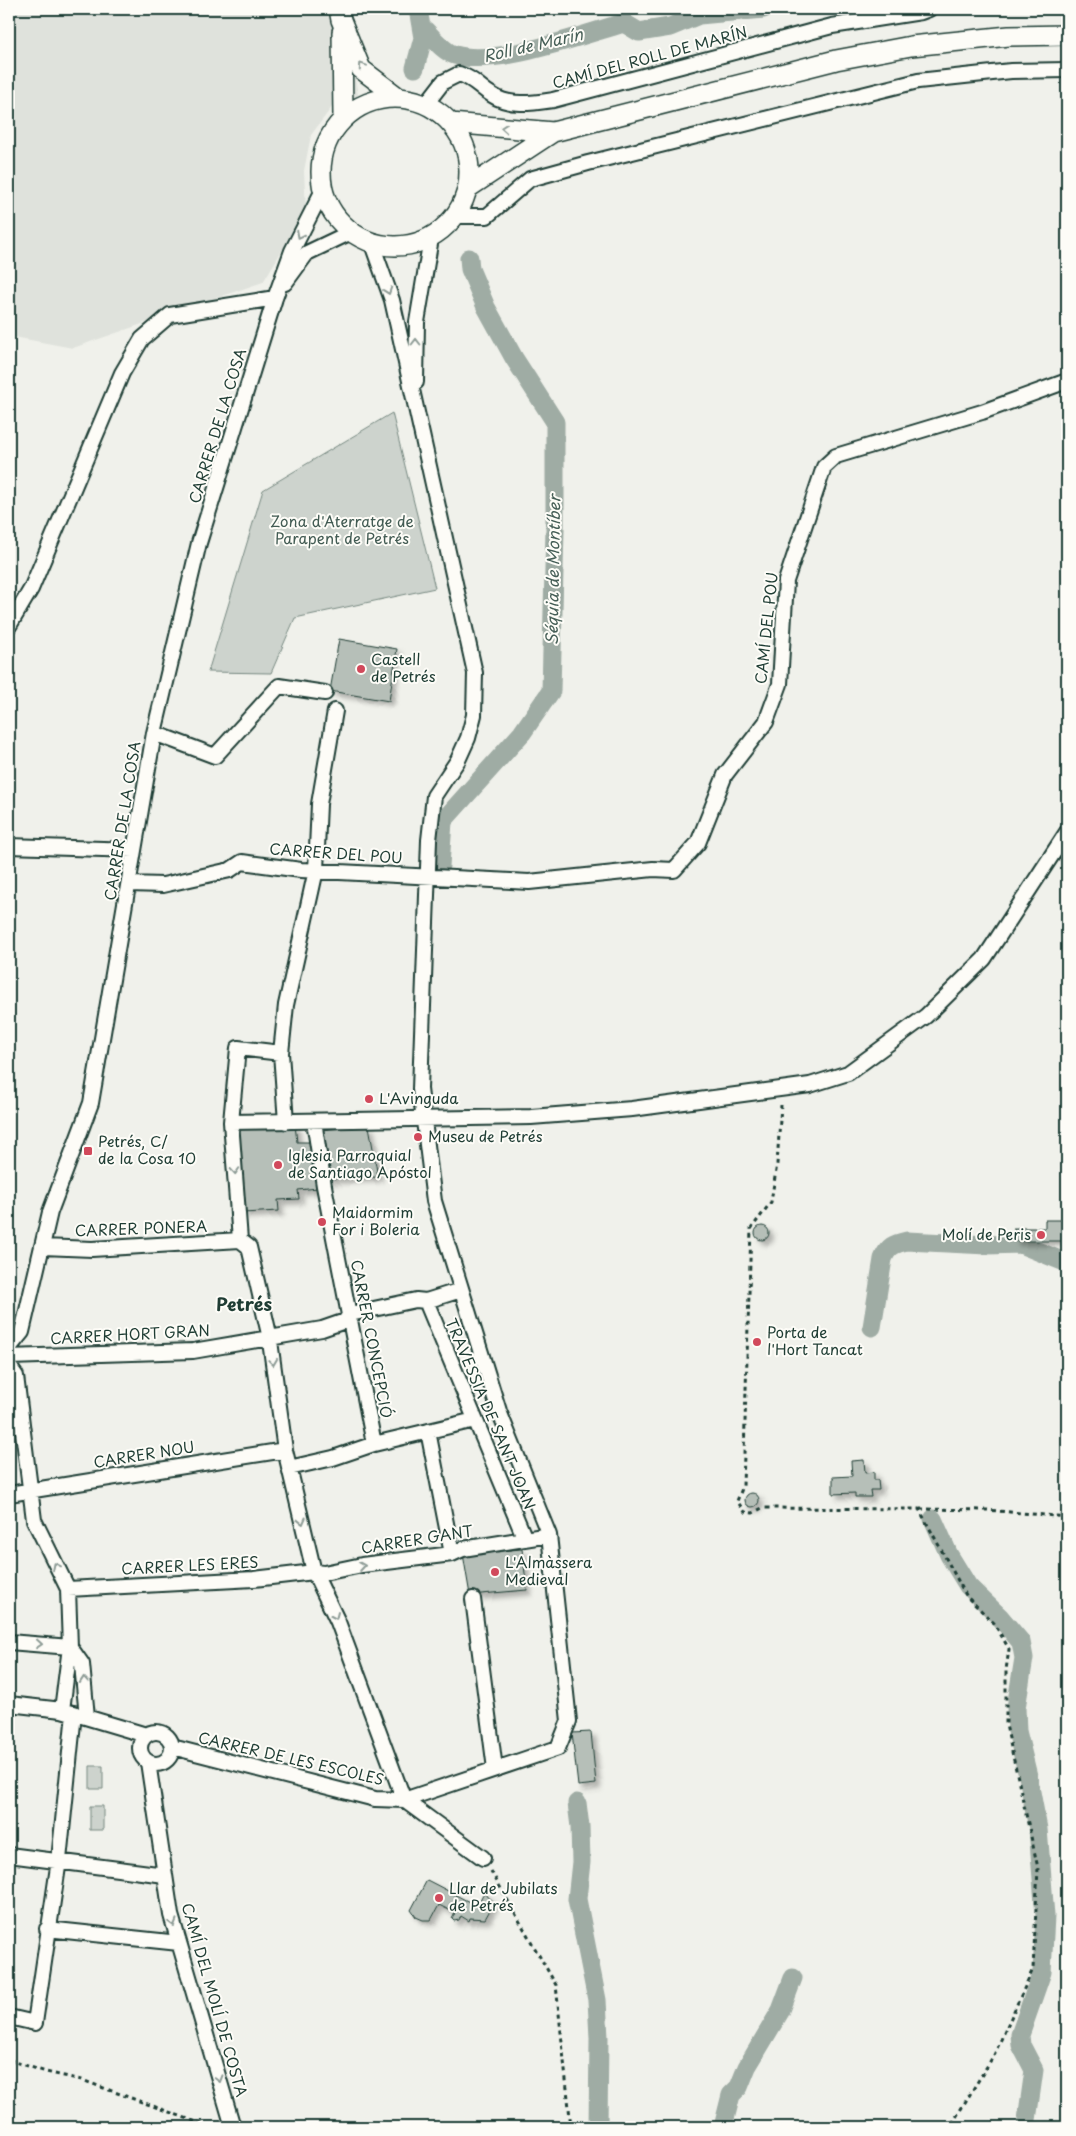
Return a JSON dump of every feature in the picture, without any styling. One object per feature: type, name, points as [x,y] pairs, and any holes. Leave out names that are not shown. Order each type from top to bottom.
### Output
[{"type":"main road","points":[[340,15],[361,69],[398,97]]},
{"type":"main road","points":[[340,15],[343,117]]},
{"type":"main road","points":[[468,188],[553,132],[836,60],[902,48],[1008,36],[1067,34]]},
{"type":"main road","points":[[398,97],[426,104],[451,123],[467,153],[468,188],[456,216],[431,238],[400,248],[372,244],[349,233],[322,192],[323,147],[343,117],[369,101],[398,97]]},
{"type":"main road","points":[[451,123],[553,132]]},
{"type":"street","name":"CAMÍ DEL ROLL DE MARÍN","points":[[426,104],[444,82],[459,74],[472,78],[492,96],[523,105],[553,100],[832,26],[921,12],[929,9]]},
{"type":"street","points":[[456,216],[487,216],[530,178],[856,95],[918,81],[1012,71],[1067,70]]},
{"type":"street","name":"CARRER DE LA COSA","points":[[9,1348],[22,1332],[50,1212],[91,1103],[154,733],[199,543],[275,298],[292,251],[322,192]]},
{"type":"street","name":"CARRER DE LA COSA","points":[[275,298],[306,253],[349,233]]},
{"type":"street","points":[[416,408],[416,322],[431,238]]},
{"type":"street","points":[[372,244],[392,300],[475,674],[474,715],[468,738],[458,760],[434,796],[427,876],[420,1088],[422,1120],[434,1201],[461,1290],[499,1411],[549,1534],[570,1721],[558,1748],[404,1800]]},
{"type":"street","points":[[9,626],[31,589],[122,373],[142,339],[170,315],[275,298]]},
{"type":"street","name":"CAMÍ DEL POU","points":[[427,876],[528,882],[653,869],[674,870],[698,843],[725,775],[766,722],[780,684],[786,581],[824,467],[836,456],[982,412],[1067,381]]},
{"type":"street","points":[[154,733],[215,756],[278,686],[325,693]]},
{"type":"street","points":[[286,1122],[281,1053],[286,1005],[316,870],[319,804],[335,711]]},
{"type":"street","points":[[231,1122],[531,1117],[632,1109],[810,1085],[848,1073],[926,1016],[984,959],[1067,832]]},
{"type":"street","points":[[9,846],[134,850]]},
{"type":"street","name":"CARRER DEL POU","points":[[129,884],[164,885],[230,870],[242,862],[316,870],[427,876]]},
{"type":"street","points":[[281,1053],[238,1048],[231,1122],[240,1240],[249,1247],[270,1339],[285,1450],[314,1572],[338,1622],[404,1800],[483,1858]]},
{"type":"street","name":"CARRER CONCEPCIÓ","points":[[314,1121],[324,1186],[374,1444]]},
{"type":"street","name":"CARRER PONERA","points":[[43,1247],[92,1249],[240,1240]]},
{"type":"street","name":"CARRER HORT GRAN","points":[[9,1357],[193,1351],[322,1329],[345,1321],[350,1314],[416,1300],[426,1301],[461,1290]]},
{"type":"street","name":"TRAVESSIA DE SANT JOAN","points":[[426,1301],[525,1539]]},
{"type":"street","points":[[9,1366],[16,1376],[34,1520],[68,1589],[74,1713]]},
{"type":"street","points":[[289,1468],[333,1458],[374,1444],[475,1420]]},
{"type":"street","points":[[428,1431],[452,1554]]},
{"type":"street","name":"CARRER NOU","points":[[9,1494],[285,1450]]},
{"type":"street","name":"CARRER GANT","points":[[314,1572],[324,1573],[362,1565],[452,1554],[463,1549],[549,1534]]},
{"type":"street","name":"CARRER LES ERES","points":[[68,1589],[254,1579],[314,1572]]},
{"type":"street","points":[[473,1599],[495,1769]]},
{"type":"street","points":[[9,1642],[70,1646]]},
{"type":"street","points":[[9,2017],[35,2022],[58,1860],[74,1713],[82,1664],[70,1646]]},
{"type":"street","points":[[9,1704],[74,1713],[146,1735],[155,1732],[164,1734],[170,1740],[172,1747],[171,1754],[165,1762],[157,1764],[148,1762],[141,1756],[139,1747],[146,1735]]},
{"type":"street","name":"CARRER DE LES ESCOLES","points":[[172,1747],[375,1799],[404,1800]]},
{"type":"street","name":"CAMÍ DEL MOLÍ DE COSTA","points":[[148,1762],[171,1915],[232,2127]]},
{"type":"street","points":[[9,1855],[165,1875]]},
{"type":"street","points":[[47,1929],[179,1943]]},
{"type":"path","points":[[783,1089],[777,1164],[771,1202],[751,1229],[743,1486],[737,1501],[745,1512],[753,1513],[762,1508],[919,1509],[987,1510],[1067,1517]]},
{"type":"path","points":[[919,1509],[967,1598],[994,1623],[1010,1648],[1006,1670],[1006,1725],[1038,1868],[1033,1969],[994,2055],[950,2127]]},
{"type":"path","points":[[483,1858],[556,1985],[571,2127]]},
{"type":"path","points":[[9,2060],[46,2072],[82,2080],[210,2127]]},
{"type":"shaded area","points":[[9,9],[343,9],[358,95],[332,107],[311,135],[304,171],[306,211],[263,282],[73,348],[9,336]]},
{"type":"green space","name":"Zona d'Aterratge de Parapent de Petrés","points":[[392,413],[435,588],[295,618],[271,673],[208,672],[263,490]]},
{"type":"green space","points":[[90,1766],[103,1766],[103,1789],[90,1789]]},
{"type":"green space","points":[[90,1806],[103,1806],[103,1830],[90,1830]]},
{"type":"building","name":"Castell de Petrés","points":[[339,639],[397,649],[389,701],[330,691]]},
{"type":"building","name":"Iglesia Parroquial de Santiago Apóstol","points":[[295,1125],[297,1142],[313,1142],[318,1188],[298,1190],[299,1199],[278,1200],[279,1211],[243,1213],[238,1129]]},
{"type":"building","points":[[369,1126],[378,1177],[327,1179],[320,1130]]},
{"type":"building","name":"Molí de Peris","points":[[1045,1220],[1067,1220],[1067,1241],[1014,1241],[1014,1228],[1045,1228]]},
{"type":"building","points":[[762,1226],[767,1228],[769,1233],[767,1238],[762,1240],[757,1238],[755,1233],[757,1228]]},
{"type":"building","points":[[864,1460],[865,1473],[874,1472],[874,1480],[878,1480],[879,1490],[870,1490],[871,1497],[855,1497],[855,1493],[833,1494],[833,1477],[852,1476],[851,1461]]},
{"type":"building","points":[[752,1493],[757,1495],[759,1500],[757,1505],[752,1507],[747,1505],[745,1500],[747,1495]]},
{"type":"building","name":"L'Almàssera Medieval","points":[[522,1549],[527,1590],[470,1595],[463,1554]]},
{"type":"building","points":[[591,1732],[596,1784],[578,1786],[572,1733]]},
{"type":"building","name":"Llar de Jubilats de Petrés","points":[[427,1880],[477,1906],[484,1892],[494,1903],[485,1919],[470,1918],[469,1921],[461,1916],[459,1920],[454,1921],[452,1919],[455,1913],[439,1905],[431,1920],[423,1920],[416,1917],[411,1910]]},
{"type":"waterway","name":"Séquia de Montíber","points":[[415,68],[423,38],[418,9]]},
{"type":"waterway","name":"Roll de Marín","points":[[425,30],[447,51],[455,55],[472,58],[493,57],[539,48],[624,23],[639,32],[670,27],[699,15],[764,9]]},
{"type":"waterway","name":"Séquia de Montíber","points":[[440,866],[443,821],[522,733],[551,691],[555,529],[555,422],[514,358],[486,307],[470,269],[469,258]]},
{"type":"waterway","points":[[872,1327],[883,1259],[889,1248],[898,1243],[907,1241],[987,1245],[1020,1244],[1067,1263]]},
{"type":"waterway","points":[[933,1519],[949,1555],[968,1586],[999,1616],[1021,1642],[1024,1658],[1016,1708],[1017,1731],[1038,1829],[1045,1916],[1042,1972],[1020,2035],[1021,2045],[1034,2070],[1026,2127]]},
{"type":"waterway","name":"Séquia de Montíber","points":[[577,1803],[581,1862],[577,1899],[597,2000],[599,2038],[598,2127]]},
{"type":"waterway","points":[[723,2127],[731,2095],[739,2087],[747,2067],[781,2010],[793,1978]]},
{"type":"place","name":"Castell de Petrés","points":[[361,669]]},
{"type":"place","name":"L'Avinguda","points":[[369,1099]]},
{"type":"place","name":"Museu de Petrés","points":[[418,1137]]},
{"type":"place","name":"Petrés, C/ de la Cosa 10","points":[[88,1151]]},
{"type":"place","name":"Iglesia Parroquial de Santiago Apóstol","points":[[278,1165]]},
{"type":"place","name":"Maidormim For i Boleria","points":[[322,1222]]},
{"type":"place","name":"Molí de Peris","points":[[1041,1235]]},
{"type":"place","name":"Porta de l'Hort Tancat","points":[[757,1342]]},
{"type":"place","name":"L'Almàssera Medieval","points":[[495,1572]]},
{"type":"place","name":"Llar de Jubilats de Petrés","points":[[439,1898]]},
{"type":"district","name":"Petrés","points":[[244,1305]]}]
